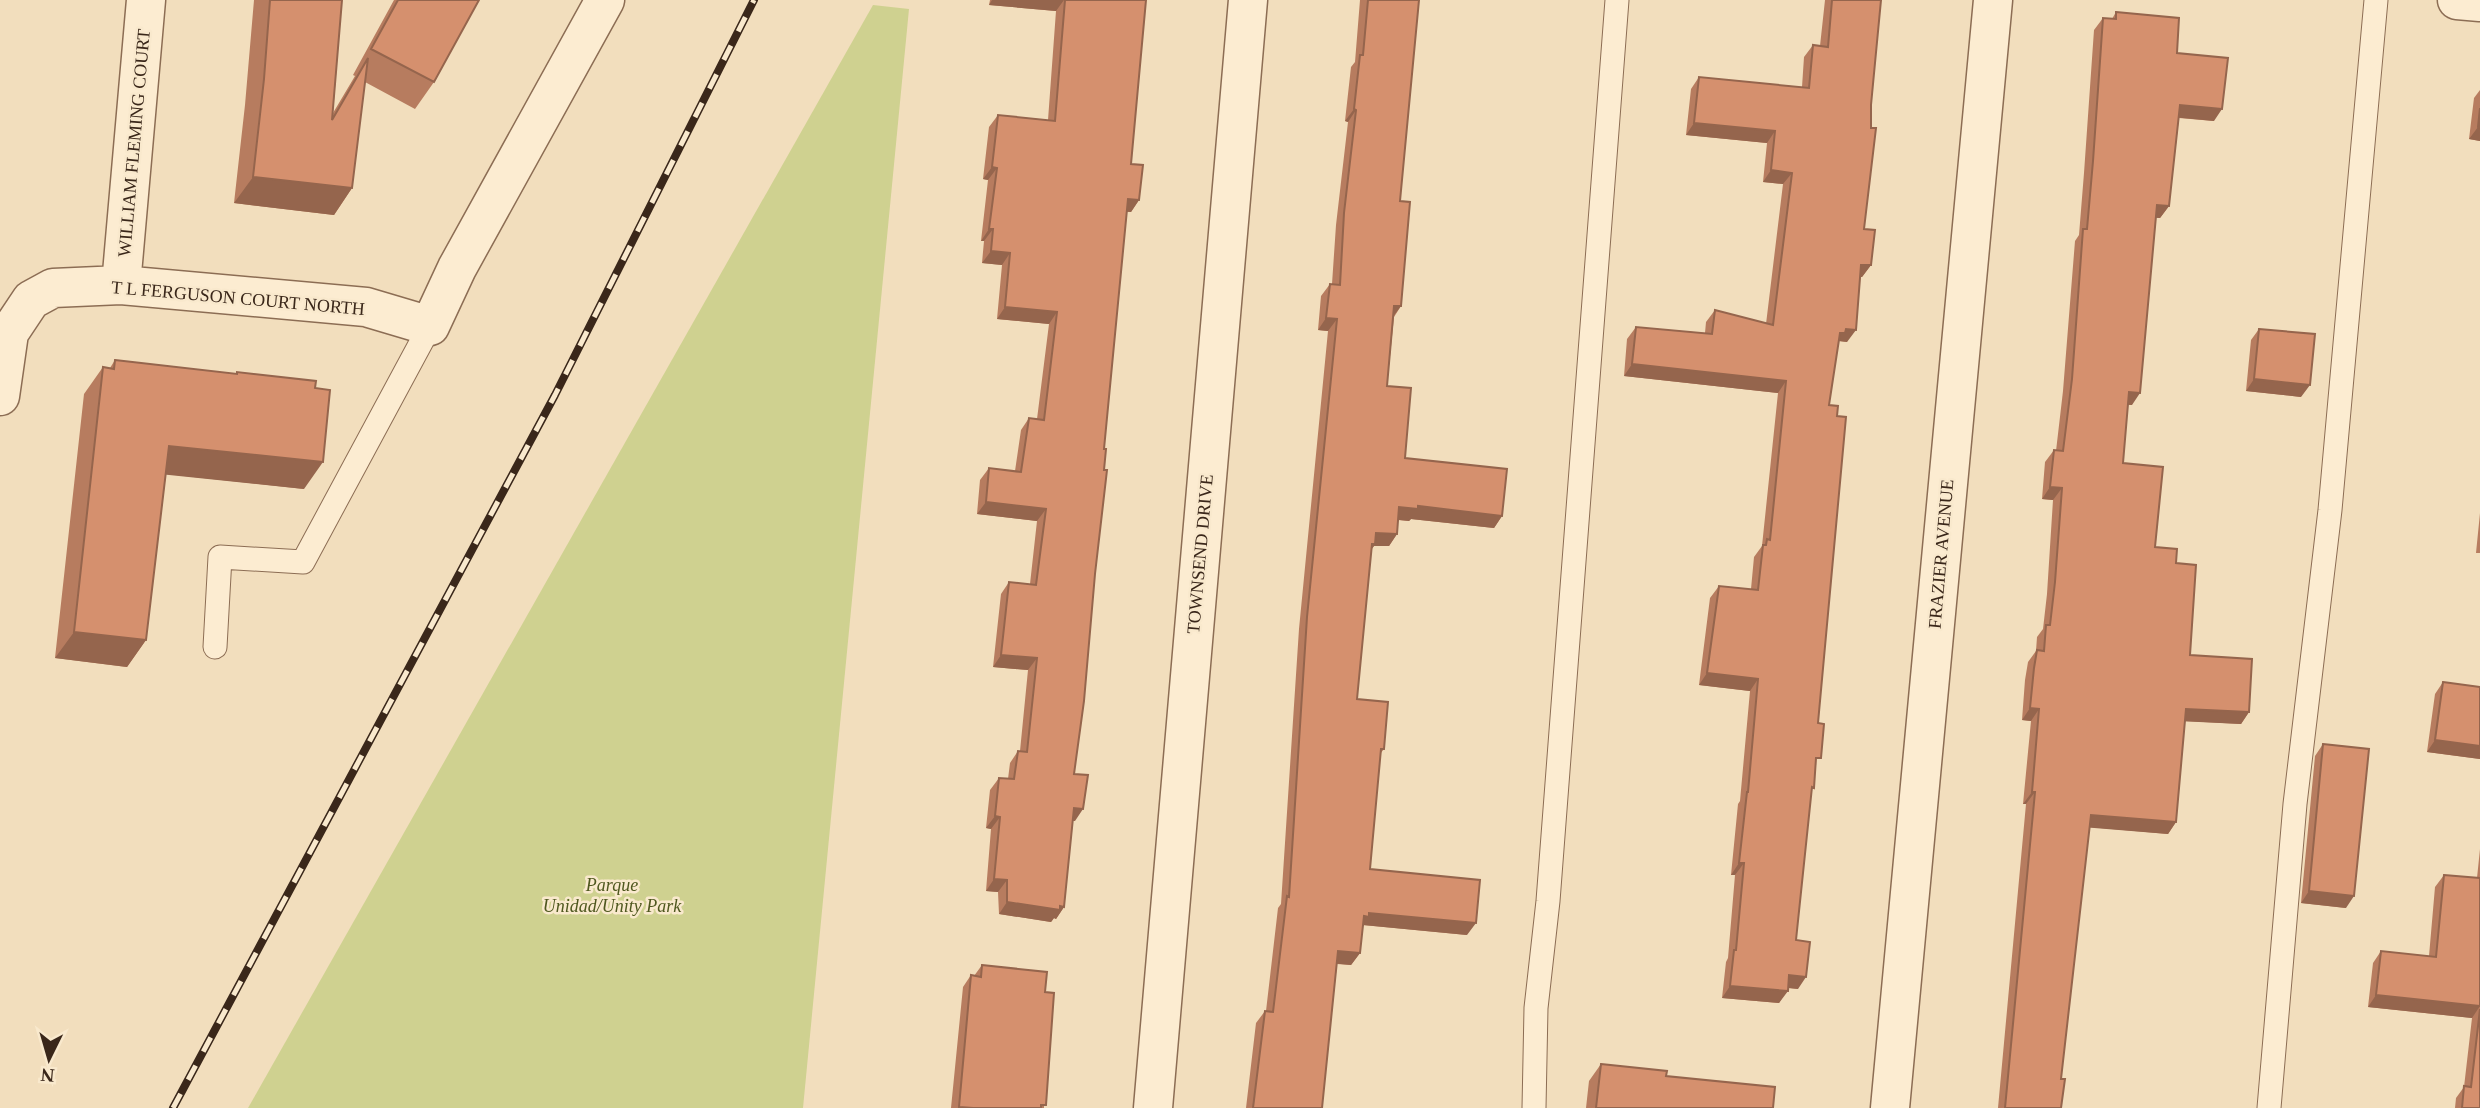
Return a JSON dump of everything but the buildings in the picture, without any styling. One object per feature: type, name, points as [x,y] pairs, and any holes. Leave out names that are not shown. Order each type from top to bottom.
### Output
[{"type":"street","name":"WILLIAM FLEMING COURT","points":[[121,285],[146,0]]},
{"type":"street","points":[[430,326],[457,268],[605,0]]},
{"type":"street","name":"TOWNSEND DRIVE","points":[[1153,1108],[1248,0]]},
{"type":"street","name":"FRAZIER AVENUE","points":[[1889,1108],[1993,0]]},
{"type":"street","points":[[2457,0],[2480,2]]},
{"type":"street","name":"T L FERGUSON COURT NORTH","points":[[0,396],[9,333],[31,300],[53,288],[121,285],[366,307],[430,326]]},
{"type":"lane","points":[[1534,1108],[1536,1008],[1548,901],[1561,702],[1617,0]]},
{"type":"lane","points":[[2269,1108],[2295,804],[2330,510],[2376,0]]},
{"type":"lane","points":[[215,647],[220,557],[303,562],[430,326]]},
{"type":"green space","name":"Parque Unidad/Unity Park","points":[[873,5],[909,9],[803,1108],[248,1108]]},
{"type":"railway","points":[[173,1108],[555,395],[754,0]]}]
